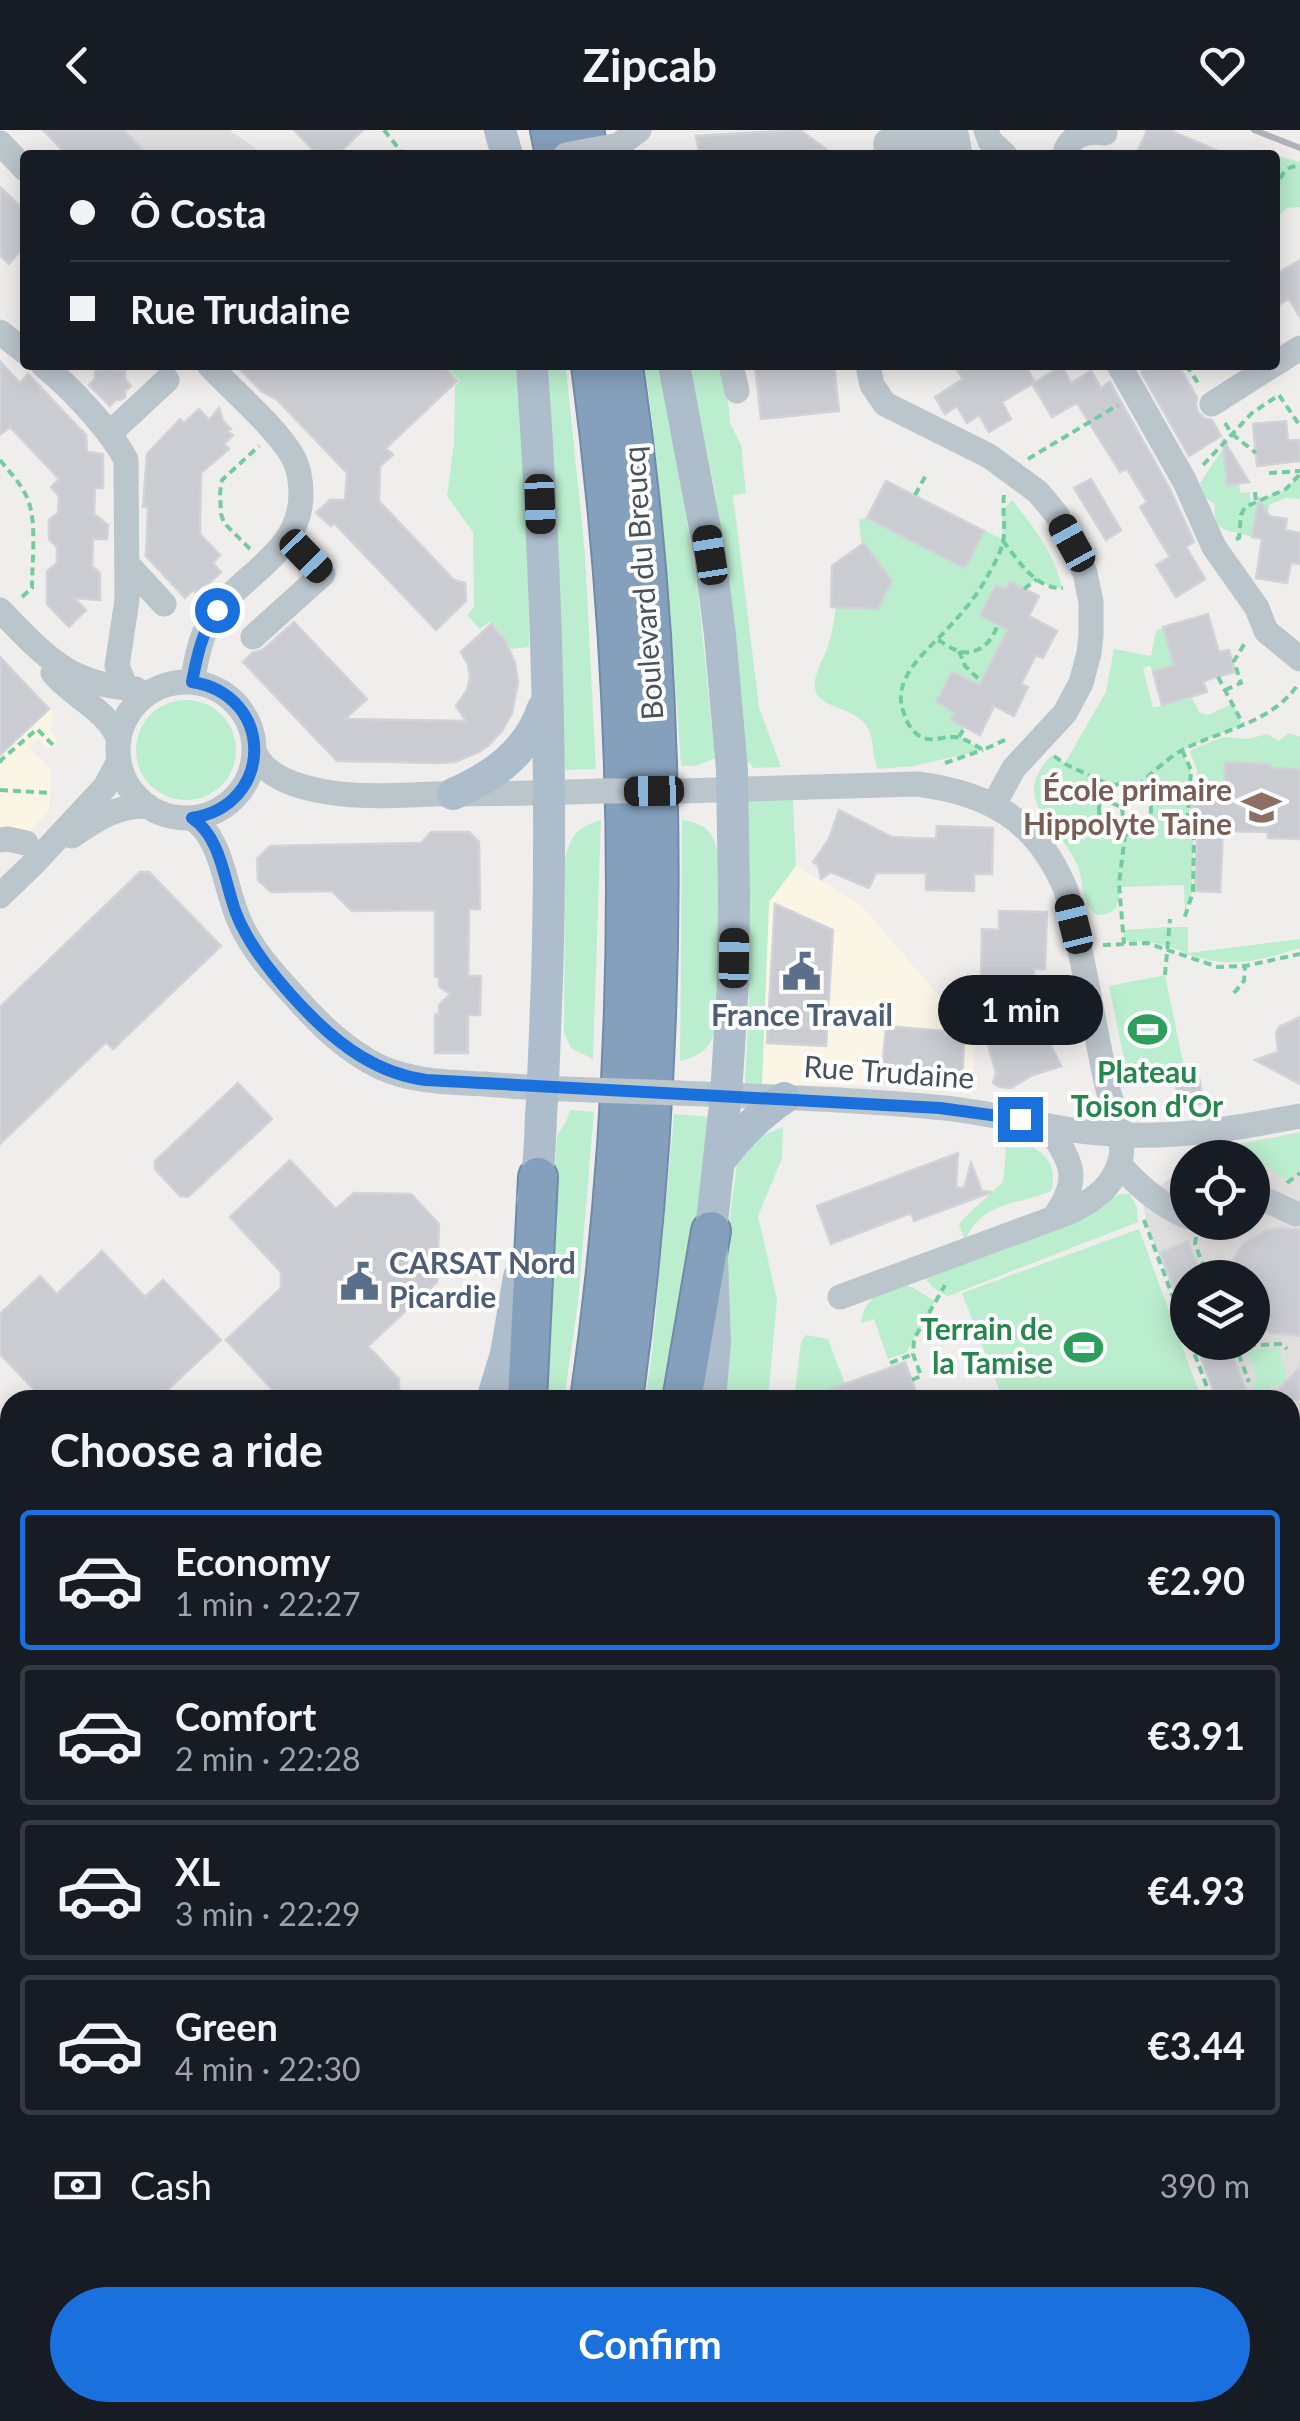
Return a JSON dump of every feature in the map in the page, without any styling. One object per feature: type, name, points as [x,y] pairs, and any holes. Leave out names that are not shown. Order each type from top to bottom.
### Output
[{"type":"highway","name":"Boulevard du Breucq","points":[[591,1390],[617,1131],[626,895],[620,670],[592,370]]},
{"type":"highway","name":"Boulevard du Breucq","points":[[624,1390],[646,1188],[658,894],[651,640],[625,370]]},
{"type":"highway","points":[[527,1390],[538,1177]]},
{"type":"highway","points":[[684,1390],[712,1231]]},
{"type":"main road","points":[[495,1390],[506,1354],[538,1177],[543,1088],[548,929],[547,689],[532,370]]},
{"type":"main road","points":[[675,370],[710,555],[732,790],[734,950],[726,1096],[712,1231],[711,1390]]},
{"type":"main road","points":[[453,794],[488,776],[519,751],[538,721],[547,689]]},
{"type":"main road","points":[[719,1162],[763,1113],[784,1098]]},
{"type":"street","points":[[592,150],[619,145],[639,130]]},
{"type":"street","points":[[948,130],[886,142],[886,149],[958,137],[959,150]]},
{"type":"street","points":[[1066,150],[1076,136],[1093,131],[1105,133]]},
{"type":"street","points":[[0,143],[20,165]]},
{"type":"street","points":[[0,332],[20,348]]},
{"type":"street","points":[[51,370],[118,444],[126,460],[127,600],[118,666],[122,678]]},
{"type":"street","points":[[192,682],[197,654],[210,620],[225,600],[289,538],[302,498],[293,457],[214,370]]},
{"type":"street","points":[[732,370],[737,391]]},
{"type":"street","points":[[869,370],[872,385],[885,404],[989,456],[1038,492],[1072,543],[1088,587],[1091,635],[1086,669],[1066,713],[1014,768],[994,804]]},
{"type":"street","points":[[1122,370],[1185,482],[1214,547],[1257,608],[1266,630],[1300,659]]},
{"type":"street","points":[[1212,404],[1273,370]]},
{"type":"street","points":[[109,434],[167,380]]},
{"type":"street","points":[[252,636],[323,574],[289,538]]},
{"type":"street","points":[[128,565],[164,604]]},
{"type":"street","points":[[2,612],[58,666],[82,678],[129,688],[192,682],[219,690],[234,701],[250,725],[254,753],[251,772],[236,797],[211,814],[192,818],[169,816],[148,806],[131,790],[110,722],[56,678],[29,640]]},
{"type":"street","points":[[0,896],[21,848],[105,787],[126,720],[138,702],[165,685]]},
{"type":"street","points":[[254,753],[272,774],[325,792],[547,793],[917,784],[945,788],[994,804],[1012,817],[1044,849],[1066,890],[1121,1135],[1118,1164],[1100,1195],[1082,1206],[840,1297]]},
{"type":"street","points":[[21,848],[84,827],[111,812],[148,806]]},
{"type":"street","name":"Rue Trudaine","points":[[192,818],[212,840],[235,911],[253,946],[277,978],[340,1042],[380,1066],[411,1078],[940,1108],[1121,1135],[1203,1133],[1300,1116]]},
{"type":"street","name":"Rue Trudaine","points":[[1046,1125],[1073,1122],[1113,1108]]},
{"type":"street","points":[[1046,1125],[1071,1167],[1071,1183],[1054,1217]]},
{"type":"street","points":[[1118,1164],[1138,1186],[1170,1204]]},
{"type":"street","points":[[1270,1201],[1296,1214]]},
{"type":"path","points":[[384,130],[400,150]]},
{"type":"path","points":[[1280,179],[1291,166],[1300,166]]},
{"type":"path","points":[[1022,464],[1135,395]]},
{"type":"path","points":[[1185,482],[1252,413],[1279,396],[1300,426]]},
{"type":"path","points":[[264,564],[224,522],[220,492],[227,474],[274,433]]},
{"type":"path","points":[[1232,434],[1256,453]]},
{"type":"path","points":[[0,460],[19,482],[32,516],[32,588],[2,612]]},
{"type":"path","points":[[1269,472],[1300,473]]},
{"type":"path","points":[[1214,547],[1239,538],[1245,507],[1286,489],[1300,473]]},
{"type":"path","points":[[915,495],[926,475]]},
{"type":"path","points":[[983,750],[959,737],[932,740],[918,735],[902,712],[902,686],[926,650],[962,613],[987,578],[1003,541],[1003,498],[1008,481]]},
{"type":"path","points":[[1254,492],[1256,502]]},
{"type":"path","points":[[1003,541],[1024,568],[1054,589],[1088,587]]},
{"type":"path","points":[[1024,589],[1037,579]]},
{"type":"path","points":[[938,640],[965,652],[982,648],[994,636],[998,624]]},
{"type":"path","points":[[1225,690],[1241,683],[1234,660],[1241,646],[1266,630]]},
{"type":"path","points":[[960,651],[965,666],[981,681]]},
{"type":"path","points":[[1218,677],[1243,724]]},
{"type":"path","points":[[1122,808],[1132,802],[1139,787],[1182,750],[1270,713],[1300,682]]},
{"type":"path","points":[[959,737],[965,727]]},
{"type":"path","points":[[0,763],[36,729],[53,744]]},
{"type":"path","points":[[938,765],[983,750],[1021,731],[1042,740],[1052,755],[1065,764],[1112,786]]},
{"type":"path","points":[[1182,750],[1191,770],[1188,831],[1194,831],[1192,892],[1184,918]]},
{"type":"path","points":[[1127,783],[1139,787],[1150,801],[1151,814],[1142,829],[1125,835],[1110,831],[1101,820],[1099,804],[1106,791],[1127,783]]},
{"type":"path","points":[[0,790],[50,794]]},
{"type":"path","points":[[1106,791],[1111,802],[1122,808]]},
{"type":"path","points":[[1122,808],[1125,835],[1119,884],[1124,944]]},
{"type":"path","points":[[1166,975],[1170,919]]},
{"type":"path","points":[[1096,945],[1147,943],[1218,967],[1245,966],[1300,954]]},
{"type":"path","points":[[1234,993],[1244,982],[1245,966]]},
{"type":"path","points":[[1138,1186],[1144,1222],[1170,1290]]},
{"type":"path","points":[[912,1380],[921,1376],[913,1354],[918,1331],[949,1277]]},
{"type":"path","points":[[1270,1344],[1282,1344],[1287,1349]]},
{"type":"path","points":[[890,1364],[913,1354]]},
{"type":"path","points":[[1197,1360],[1208,1390]]},
{"type":"path","points":[[1240,1360],[1249,1382]]},
{"type":"shaded area","points":[[43,130],[229,130],[258,150],[62,150]]},
{"type":"shaded area","points":[[0,657],[52,711],[53,724],[49,729],[58,739],[48,750],[38,739],[29,747],[51,770],[49,811],[12,850],[0,853]]},
{"type":"shaded area","points":[[796,866],[861,905],[975,1038],[972,1093],[884,1085],[762,1085],[769,901]]},
{"type":"shaded area","points":[[1300,1132],[1300,1390],[1213,1390],[1202,1360],[1270,1360],[1270,1260],[1170,1260],[1170,1283],[1147,1227],[1143,1201],[1170,1178],[1170,1240],[1270,1240],[1270,1140],[1258,1140]]},
{"type":"green space","points":[[1280,157],[1300,162],[1300,207],[1287,208],[1280,215]]},
{"type":"green space","points":[[450,370],[522,370],[529,647],[511,649],[490,621],[480,629],[467,615],[474,607],[473,532],[447,496],[454,443],[455,387],[460,381]]},
{"type":"green space","points":[[549,370],[566,370],[567,378],[585,554],[596,769],[564,770]]},
{"type":"green space","points":[[646,370],[659,370],[698,591],[715,758],[696,766],[681,766],[662,515]]},
{"type":"green space","points":[[690,370],[725,370],[730,423],[741,445],[746,493],[733,495],[759,707],[781,767],[753,768],[746,764],[715,491]]},
{"type":"green space","points":[[1222,450],[1227,484],[1239,483],[1240,493],[1250,492],[1251,503],[1286,489],[1300,474],[1300,499],[1286,498],[1269,505],[1268,516],[1252,537],[1219,526],[1215,504],[1204,497],[1200,483]]},
{"type":"green space","points":[[1012,500],[1049,552],[1062,588],[1054,589],[1037,579],[1024,589],[1011,582],[1006,589],[1008,630],[980,685],[952,672],[937,702],[955,713],[951,720],[965,727],[959,737],[983,750],[914,766],[878,769],[866,725],[825,702],[815,690],[836,607],[878,609],[892,581],[861,541],[859,519],[867,518],[965,567],[984,530],[1003,540],[1002,511]]},
{"type":"green space","points":[[1163,627],[1174,665],[1153,672],[1150,666],[1143,668],[1153,708],[1192,698],[1199,712],[1208,715],[1233,703],[1242,725],[1182,750],[1191,770],[1188,831],[1194,831],[1192,892],[1185,911],[1184,885],[1120,885],[1116,907],[1096,915],[1085,899],[1077,864],[1041,812],[1034,786],[1039,771],[1052,755],[1065,763],[1106,692],[1114,649],[1151,656],[1156,631]],"holes":[[[1119,783],[1133,785],[1149,800],[1148,820],[1134,834],[1116,834],[1102,822],[1099,804],[1105,793]]]},
{"type":"green space","points":[[186,700],[214,708],[228,722],[236,750],[228,778],[214,792],[186,800],[158,792],[144,778],[136,750],[144,722],[158,708]]},
{"type":"green space","points":[[1289,733],[1300,737],[1300,769],[1270,768],[1271,765],[1224,786],[1196,783],[1197,770],[1190,752],[1193,749],[1223,737],[1248,739],[1267,734],[1279,741]]},
{"type":"green space","points":[[748,799],[793,799],[796,866],[769,902],[762,1085],[745,1083],[749,1001]]},
{"type":"green space","points":[[601,820],[593,1059],[571,1048],[564,1033],[565,860],[576,834]]},
{"type":"green space","points":[[682,820],[706,829],[714,839],[718,855],[718,1019],[706,1048],[680,1061]]},
{"type":"green space","points":[[1188,927],[1188,953],[1300,939],[1300,948],[1258,959],[1226,962],[1201,958],[1144,941],[1124,941],[1123,930]]},
{"type":"green space","name":"Plateau Toison d'Or","points":[[1165,975],[1185,1072],[1129,1084],[1109,986]]},
{"type":"green space","points":[[570,1110],[594,1112],[578,1302],[565,1390],[542,1390],[557,1135]]},
{"type":"green space","points":[[674,1114],[710,1117],[669,1390],[647,1390]]},
{"type":"green space","points":[[783,1127],[782,1158],[758,1216],[777,1299],[769,1390],[719,1390],[721,1283],[737,1164],[756,1138]]},
{"type":"green space","points":[[1300,1133],[1300,1169],[1286,1181],[1270,1169],[1270,1140],[1263,1140]]},
{"type":"green space","points":[[1000,1137],[1041,1152],[1052,1168],[1051,1191],[991,1211],[965,1240],[959,1225],[962,1220],[1003,1182],[1006,1150]]},
{"type":"green space","points":[[1121,1194],[1130,1194],[1137,1207],[1138,1222],[948,1296],[934,1288],[925,1276]]},
{"type":"green space","name":"Terrain de la Tamise","points":[[1139,1229],[1170,1313],[1170,1360],[1187,1360],[1198,1390],[999,1390],[962,1293]]},
{"type":"green space","points":[[898,1283],[935,1301],[906,1353],[888,1359],[874,1319],[861,1323],[869,1302]]},
{"type":"green space","points":[[806,1335],[828,1339],[845,1384],[828,1390],[795,1390],[801,1342]]},
{"type":"green space","points":[[1279,1348],[1286,1381],[1266,1390],[1252,1390],[1257,1378],[1250,1360],[1270,1360],[1270,1349]]},
{"type":"building","points":[[43,130],[124,130],[142,150],[62,150]]},
{"type":"building","points":[[294,130],[363,130],[342,150],[313,150]]},
{"type":"building","points":[[800,130],[826,149],[699,150],[696,136]]},
{"type":"building","points":[[1147,130],[1169,130],[1215,150],[1138,150]]},
{"type":"building","points":[[0,187],[20,206],[20,251],[9,264],[0,255]]},
{"type":"building","points":[[1300,260],[1300,317],[1289,299],[1280,304],[1280,272]]},
{"type":"building","points":[[0,361],[20,383],[28,374],[86,435],[87,452],[103,454],[103,488],[95,488],[94,514],[108,525],[107,539],[93,539],[92,566],[100,573],[100,600],[74,598],[86,610],[69,627],[47,604],[47,571],[57,563],[57,547],[49,539],[49,520],[58,513],[59,496],[51,487],[59,479],[10,427],[0,435]]},
{"type":"building","points":[[95,370],[125,371],[131,386],[125,397],[110,406],[89,385],[95,379]]},
{"type":"building","points":[[241,370],[447,370],[457,381],[386,448],[393,455],[380,466],[379,501],[454,580],[465,583],[466,601],[436,630],[334,523],[331,526],[316,513],[330,500],[345,500],[347,473],[277,400],[261,391]]},
{"type":"building","points":[[756,370],[835,370],[839,411],[761,419]]},
{"type":"building","points":[[957,370],[1028,370],[1035,382],[1002,402],[1011,419],[989,432],[979,415],[967,423],[957,406],[945,414],[935,397],[963,379]]},
{"type":"building","points":[[1055,370],[1064,370],[1071,383],[1091,371],[1101,388],[1110,382],[1170,489],[1194,542],[1186,547],[1205,579],[1176,597],[1156,565],[1170,557],[1140,507],[1147,502],[1127,469],[1120,472],[1077,403],[1052,417],[1032,384]]},
{"type":"building","points":[[1181,370],[1197,397],[1198,412],[1212,420],[1221,436],[1189,456],[1141,372]]},
{"type":"building","points":[[219,408],[233,435],[224,444],[229,449],[201,473],[200,534],[220,555],[213,563],[221,572],[198,594],[193,590],[185,598],[146,556],[148,507],[143,507],[147,454],[180,419],[184,423],[199,409],[209,420]]},
{"type":"building","points":[[1286,421],[1288,441],[1299,440],[1300,461],[1257,466],[1253,424]]},
{"type":"building","points":[[1223,439],[1249,482],[1227,485]]},
{"type":"building","points":[[1091,479],[1121,530],[1106,540],[1074,488]]},
{"type":"building","points":[[886,481],[984,531],[965,568],[867,518]]},
{"type":"building","points":[[1259,499],[1269,516],[1287,519],[1285,530],[1300,533],[1300,564],[1291,563],[1287,583],[1256,578],[1262,539],[1252,537]]},
{"type":"building","points":[[864,543],[892,581],[878,609],[831,607],[832,566]]},
{"type":"building","points":[[1010,582],[1039,596],[1029,616],[1057,631],[1043,658],[1036,655],[1021,684],[1028,687],[1014,716],[994,706],[980,735],[951,720],[955,713],[936,702],[952,672],[979,685],[1008,630],[980,615],[996,585],[1006,589]]},
{"type":"building","points":[[1208,614],[1219,652],[1229,650],[1235,672],[1203,681],[1207,692],[1162,705],[1153,672],[1174,665],[1163,627]]},
{"type":"building","points":[[294,622],[367,699],[345,719],[466,721],[456,706],[470,677],[461,652],[491,624],[505,640],[515,663],[518,682],[512,713],[489,745],[455,762],[337,761],[243,662]]},
{"type":"building","points":[[0,657],[49,709],[0,755]]},
{"type":"building","name":"École primaire Hippolyte Taine","points":[[1225,762],[1300,769],[1300,839],[1268,838],[1268,832],[1223,831],[1220,892],[1195,891],[1197,830],[1191,830],[1192,785],[1224,786]]},
{"type":"building","points":[[839,810],[892,837],[936,839],[937,826],[993,828],[992,874],[974,874],[974,891],[926,890],[926,873],[876,873],[869,888],[831,872],[821,879],[818,865],[813,862],[829,839]]},
{"type":"building","points":[[431,832],[469,832],[479,842],[480,909],[469,909],[468,976],[481,976],[480,1015],[468,1015],[468,1053],[435,1053],[435,1014],[439,1014],[439,1005],[450,994],[439,986],[439,977],[435,976],[435,910],[352,911],[332,891],[271,892],[258,880],[257,859],[270,846],[421,843]]},
{"type":"building","points":[[140,872],[149,872],[221,946],[113,1049],[106,1042],[0,1144],[0,1007]]},
{"type":"building","name":"France Travail","points":[[775,904],[833,930],[826,1046],[767,1043]]},
{"type":"building","points":[[999,911],[1047,912],[1045,969],[1034,969],[1033,1009],[1061,1066],[1033,1075],[1011,1088],[993,1083],[996,1073],[985,1034],[997,1028],[998,978],[981,977],[982,929],[999,930]]},
{"type":"building","points":[[1300,1017],[1300,1084],[1255,1060],[1278,1052],[1279,1027]]},
{"type":"building","points":[[886,1026],[964,1036],[962,1089],[881,1082]]},
{"type":"building","points":[[1199,1078],[1204,1103],[1180,1108],[1175,1083]]},
{"type":"building","points":[[238,1083],[272,1119],[188,1197],[180,1196],[155,1169],[155,1161]]},
{"type":"building","points":[[958,1153],[956,1187],[964,1188],[971,1163],[982,1191],[992,1192],[914,1221],[911,1213],[831,1244],[817,1206]]},
{"type":"building","points":[[290,1160],[336,1209],[354,1193],[411,1194],[439,1224],[437,1282],[368,1346],[399,1379],[399,1390],[273,1390],[226,1340],[281,1288],[281,1272],[230,1217]]},
{"type":"building","points":[[1270,1230],[1300,1230],[1300,1336],[1270,1333],[1270,1260],[1234,1260],[1250,1240],[1270,1240]]},
{"type":"building","points":[[1188,1241],[1196,1260],[1170,1260],[1170,1279],[1160,1252]]},
{"type":"building","points":[[102,1251],[145,1297],[163,1280],[221,1340],[167,1390],[34,1390],[0,1354],[0,1314],[40,1276],[57,1294]]},
{"type":"building","points":[[1202,1360],[1235,1360],[1246,1390],[1213,1390]]},
{"type":"building","points":[[905,1362],[915,1390],[829,1390]]},
{"type":"building","points":[[1300,1367],[1300,1390],[1278,1390]]},
{"type":"railway","points":[[1254,130],[1300,148]]},
{"type":"place","name":"École primaire Hippolyte Taine","points":[[1262,808]]},
{"type":"place","name":"France Travail","points":[[802,972]]},
{"type":"place","name":"Plateau Toison d'Or","points":[[1147,1029]]},
{"type":"place","name":"CARSAT Nord Picardie","points":[[359,1281]]},
{"type":"place","name":"Terrain de la Tamise","points":[[1083,1347]]},
{"type":"route","points":[[217,610],[204,632],[192,682],[219,690],[240,708],[253,734],[254,762],[242,790],[228,804],[211,814],[192,818],[212,840],[235,911],[261,958],[306,1009],[359,1056],[398,1074],[426,1080],[940,1108],[1020,1119]]}]
